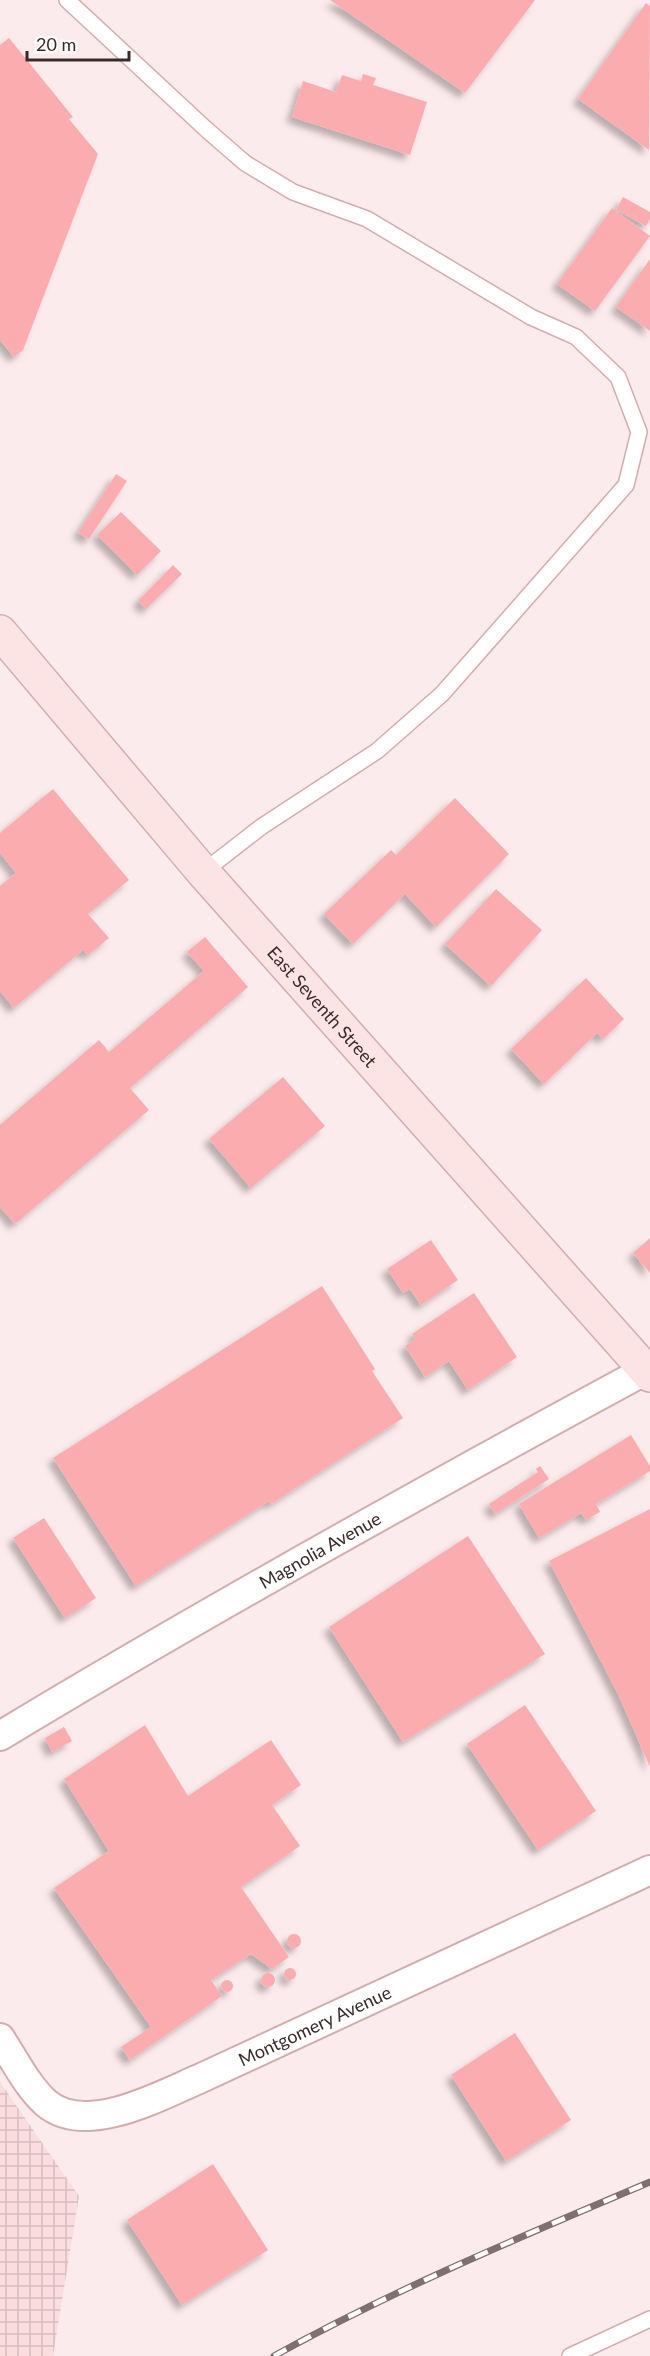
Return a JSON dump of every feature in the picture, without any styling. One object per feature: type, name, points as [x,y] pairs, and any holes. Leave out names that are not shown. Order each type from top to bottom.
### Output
[{"type":"street","name":"East Seventh Street","points":[[0,632],[203,872],[648,1373]]},
{"type":"street","name":"Magnolia Avenue","points":[[0,1736],[128,1659],[413,1496],[648,1373]]},
{"type":"street","name":"Montgomery Avenue","points":[[0,2038],[34,2090],[46,2103],[75,2116],[99,2116],[138,2105],[199,2079],[650,1870]]},
{"type":"lane","points":[[67,0],[199,123],[245,162],[293,192],[367,219],[531,317],[576,337],[618,377],[639,432],[626,485],[442,694],[377,751],[261,827],[203,872]]},
{"type":"lane","points":[[570,2356],[650,2319]]},
{"type":"shaded area","points":[[0,2082],[79,2196],[53,2356],[0,2356]]},
{"type":"building","points":[[330,0],[535,0],[465,93]]},
{"type":"building","points":[[646,3],[650,6],[649,150],[578,99]]},
{"type":"building","points":[[9,38],[73,117],[69,119],[98,154],[23,350],[14,357],[0,340],[0,45]]},
{"type":"building","points":[[363,74],[376,78],[373,85],[427,102],[410,155],[292,117],[303,81],[336,92],[342,75],[361,81]]},
{"type":"building","points":[[623,197],[650,212],[650,219],[646,226],[616,210]]},
{"type":"building","points":[[612,208],[650,236],[595,311],[557,284]]},
{"type":"building","points":[[650,259],[650,331],[616,307]]},
{"type":"building","points":[[116,474],[127,481],[89,539],[78,533]]},
{"type":"building","points":[[121,512],[161,551],[137,575],[97,535]]},
{"type":"building","points":[[173,565],[182,574],[146,609],[138,601]]},
{"type":"building","points":[[53,789],[129,880],[88,914],[109,938],[88,955],[83,950],[14,1008],[0,991],[0,886],[16,873],[0,853],[0,833]]},
{"type":"building","points":[[455,798],[509,854],[436,927],[405,894],[353,944],[324,914],[391,850],[396,855]]},
{"type":"building","points":[[496,889],[542,930],[491,986],[445,944]]},
{"type":"building","points":[[205,937],[248,987],[130,1088],[149,1110],[15,1224],[0,1207],[0,1125],[99,1040],[109,1052],[204,971],[187,952]]},
{"type":"building","points":[[586,978],[624,1019],[603,1039],[597,1033],[544,1084],[511,1049]]},
{"type":"building","points":[[283,1077],[325,1126],[251,1188],[209,1139]]},
{"type":"building","points":[[650,1238],[650,1273],[633,1253]]},
{"type":"building","points":[[431,1240],[458,1280],[421,1305],[410,1289],[403,1293],[387,1269]]},
{"type":"building","points":[[322,1286],[375,1369],[372,1371],[403,1418],[271,1504],[269,1501],[136,1586],[53,1458]]},
{"type":"building","points":[[474,1293],[517,1357],[468,1390],[449,1361],[425,1377],[405,1346],[415,1339],[412,1334]]},
{"type":"building","points":[[631,1435],[650,1466],[650,1471],[596,1504],[600,1512],[586,1520],[581,1513],[539,1538],[519,1504]]},
{"type":"building","points":[[540,1466],[549,1479],[495,1514],[489,1504],[538,1472],[536,1469]]},
{"type":"building","points":[[650,1509],[650,1767],[618,1694],[549,1561]]},
{"type":"building","points":[[44,1518],[96,1598],[65,1618],[13,1538]]},
{"type":"building","points":[[468,1536],[545,1654],[403,1742],[329,1627]]},
{"type":"building","points":[[525,1705],[596,1811],[538,1850],[467,1744]]},
{"type":"building","points":[[145,1725],[188,1796],[271,1740],[301,1785],[272,1805],[300,1846],[241,1887],[289,1957],[272,1969],[251,1954],[211,1980],[222,1996],[130,2060],[121,2047],[151,2027],[54,1888],[109,1851],[64,1779]]},
{"type":"building","points":[[64,1727],[72,1741],[52,1752],[45,1738]]},
{"type":"building","points":[[294,1934],[299,1936],[301,1941],[299,1946],[294,1948],[289,1946],[287,1941],[289,1936]]},
{"type":"building","points":[[292,1968],[295,1969],[295,1979],[288,1980],[285,1979],[284,1972],[285,1969]]},
{"type":"building","points":[[268,1973],[273,1975],[275,1980],[273,1985],[268,1987],[263,1985],[261,1980],[263,1975]]},
{"type":"building","points":[[227,1980],[233,1986],[227,1992],[221,1986]]},
{"type":"building","points":[[515,2033],[571,2120],[506,2161],[451,2075]]},
{"type":"building","points":[[213,2164],[268,2250],[182,2305],[127,2220]]},
{"type":"railway","points":[[274,2356],[413,2286],[650,2182]]}]
